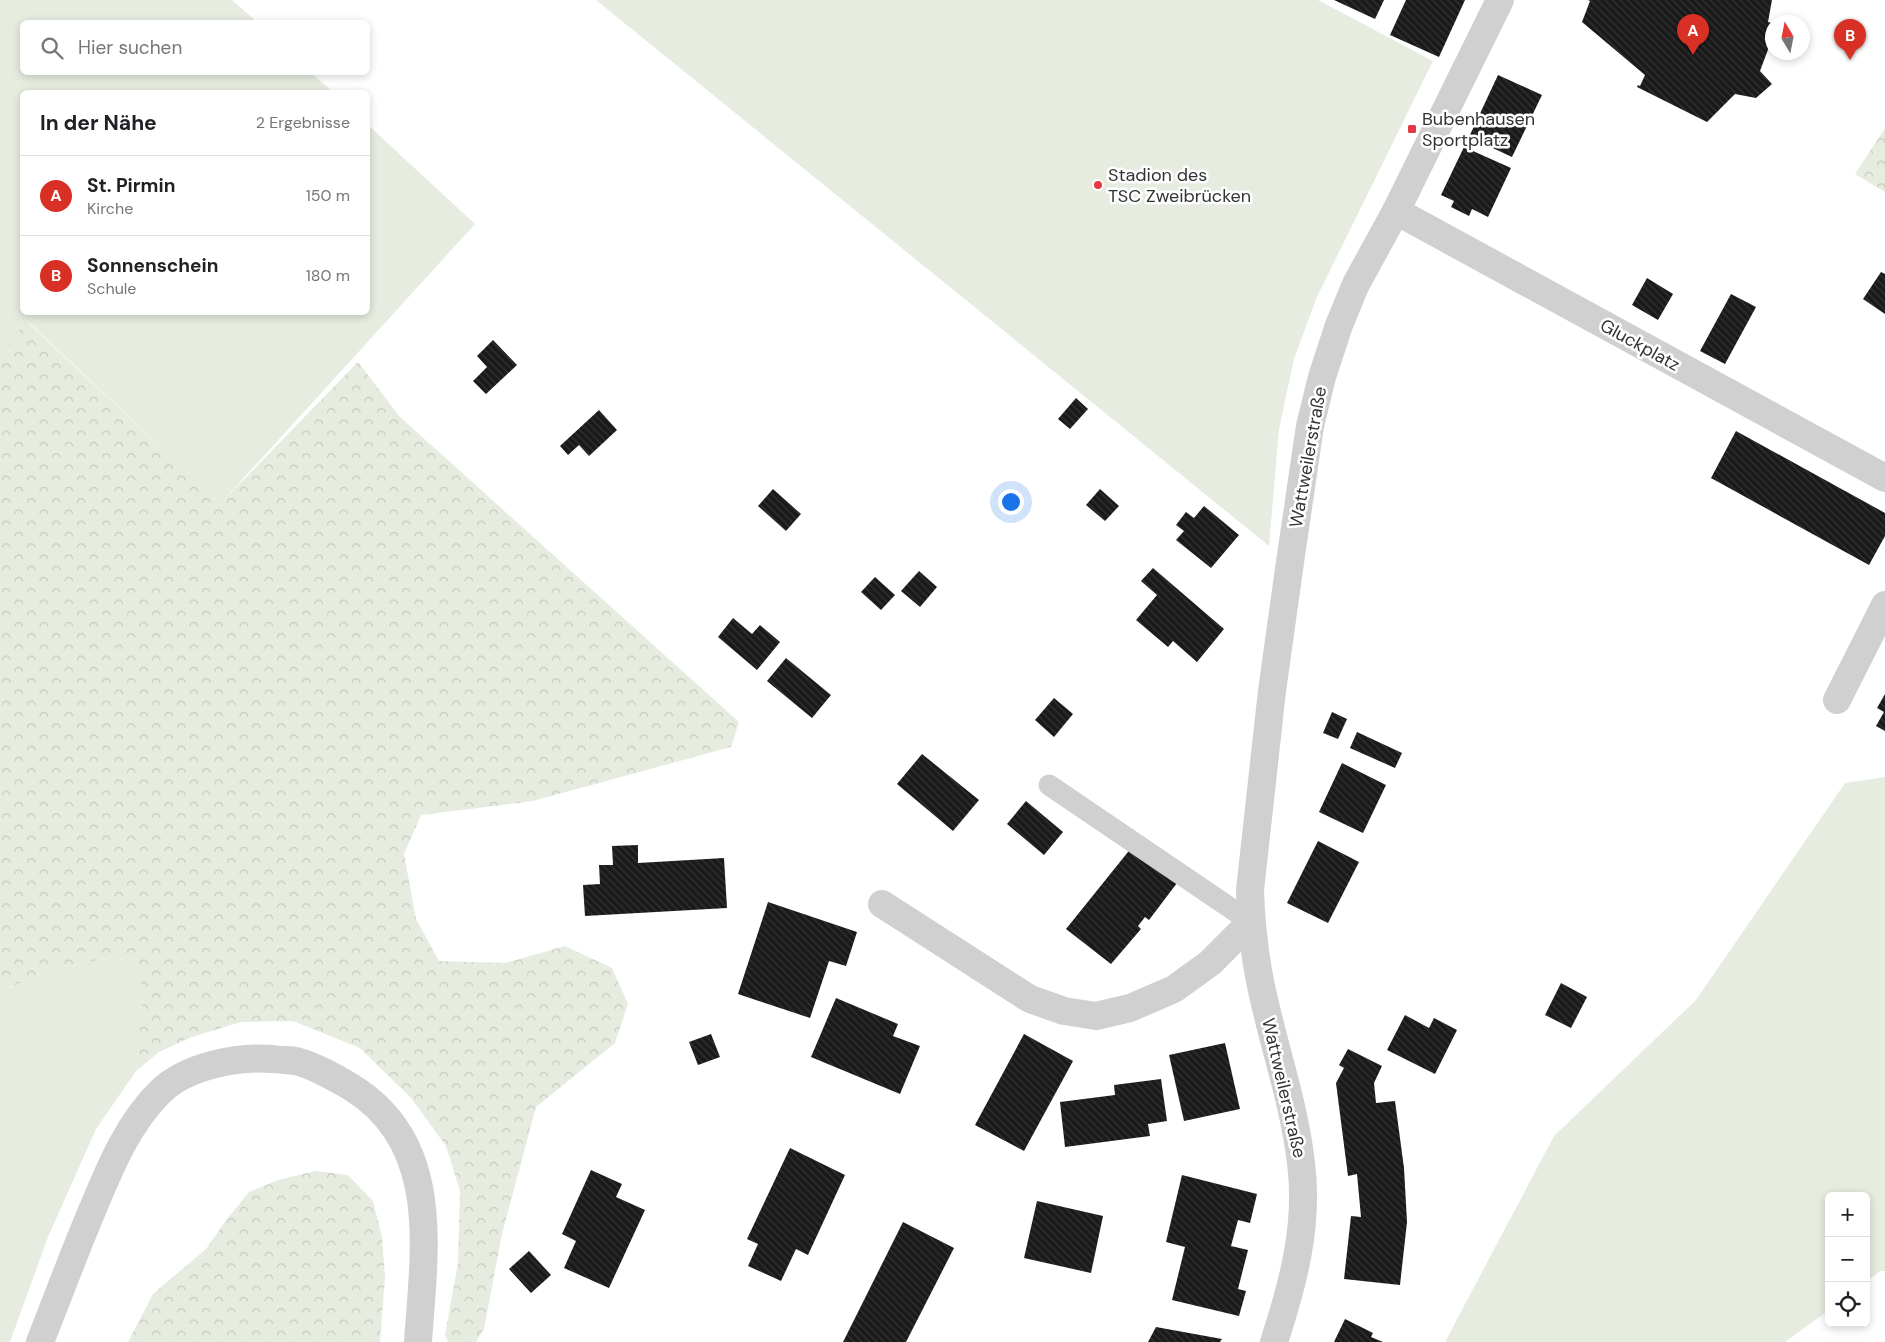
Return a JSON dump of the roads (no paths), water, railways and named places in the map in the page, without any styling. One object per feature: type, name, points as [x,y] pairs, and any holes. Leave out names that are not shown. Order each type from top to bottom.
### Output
[{"type":"street","name":"Wattweilerstraße","points":[[1274,1342],[1287,1302],[1298,1256],[1303,1193],[1302,1163],[1295,1124],[1260,981],[1251,922],[1250,890],[1272,692],[1310,426],[1322,377],[1339,325],[1356,284],[1396,211],[1500,0]]},
{"type":"street","name":"Gluckplatz","points":[[1396,211],[1885,478]]},
{"type":"street","points":[[1837,700],[1885,604]]},
{"type":"street","points":[[882,904],[1030,999],[1064,1011],[1096,1016],[1130,1008],[1174,989],[1210,963],[1251,922]]},
{"type":"street","points":[[40,1342],[69,1265],[104,1183],[142,1112],[163,1089],[188,1073],[223,1062],[256,1058],[296,1061],[331,1075],[367,1097],[392,1122],[410,1154],[421,1191],[425,1230],[418,1342]]},
{"type":"lane","points":[[1049,785],[1251,922]]},
{"type":"place","name":"St. Pirmin","points":[[1693,55]]},
{"type":"place","name":"Sonnenschein","points":[[1850,60]]},
{"type":"place","name":"Bubenhausen Sportplatz","points":[[1412,129]]},
{"type":"place","name":"Stadion des TSC Zweibrücken","points":[[1098,185]]}]
